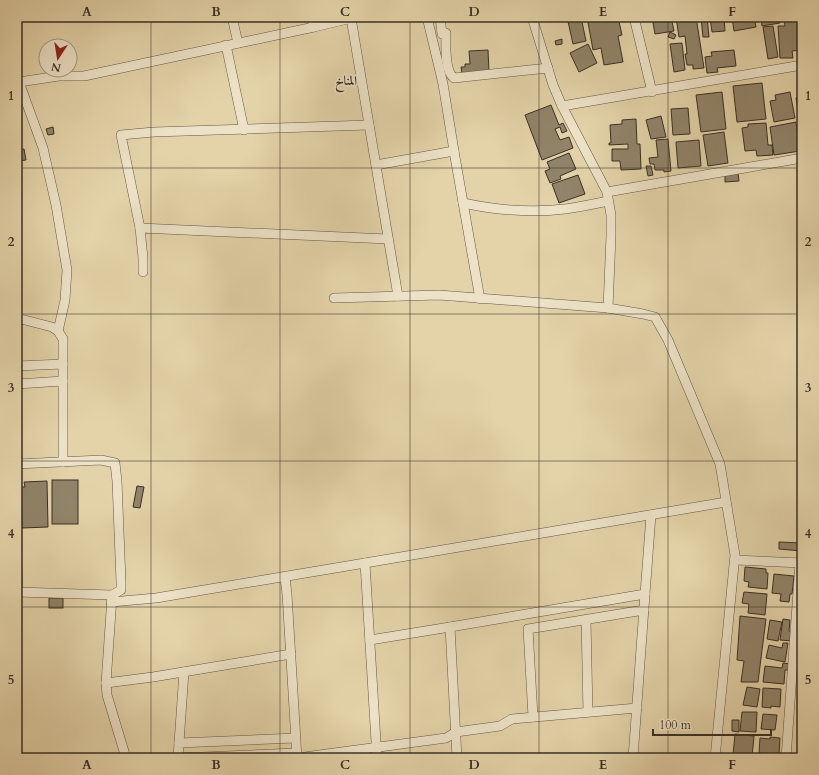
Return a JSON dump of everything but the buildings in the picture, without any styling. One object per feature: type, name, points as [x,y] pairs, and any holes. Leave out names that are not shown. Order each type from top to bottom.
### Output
[{"type":"street","points":[[232,17],[238,43]]},
{"type":"street","points":[[312,17],[314,26]]},
{"type":"street","points":[[427,17],[443,84],[480,299]]},
{"type":"street","points":[[440,17],[442,34],[446,33],[447,65],[450,75],[454,78],[548,68]]},
{"type":"street","points":[[532,17],[553,85],[608,197],[611,215],[608,308]]},
{"type":"street","points":[[634,17],[652,92]]},
{"type":"street","points":[[58,331],[65,300],[67,270],[56,205],[43,148],[18,80],[59,76],[84,76],[353,18],[369,125],[398,296]]},
{"type":"street","points":[[226,45],[244,130]]},
{"type":"street","points":[[562,106],[652,92],[802,65]]},
{"type":"street","points":[[143,272],[140,228],[121,135],[154,132],[369,125]]},
{"type":"street","points":[[376,165],[454,151]]},
{"type":"street","points":[[463,203],[482,207],[527,211],[565,209],[608,197],[802,158]]},
{"type":"street","points":[[140,228],[388,239]]},
{"type":"street","points":[[334,298],[439,295],[608,308],[655,317],[668,340],[720,464],[735,555],[715,758]]},
{"type":"street","points":[[17,318],[52,327],[58,331],[63,339],[63,462]]},
{"type":"street","points":[[17,366],[63,364]]},
{"type":"street","points":[[17,384],[63,381]]},
{"type":"street","points":[[17,464],[101,460],[115,463],[121,590],[112,598],[106,683],[107,695],[126,758]]},
{"type":"street","points":[[17,566],[18,592],[112,598],[156,598],[726,502]]},
{"type":"street","points":[[633,758],[651,515]]},
{"type":"street","points":[[734,560],[801,563],[786,758]]},
{"type":"street","points":[[365,563],[377,758]]},
{"type":"street","points":[[285,577],[297,756]]},
{"type":"street","points":[[370,640],[645,594]]},
{"type":"street","points":[[528,629],[644,610]]},
{"type":"street","points":[[527,614],[533,717]]},
{"type":"street","points":[[586,620],[588,712]]},
{"type":"street","points":[[450,627],[458,758]]},
{"type":"street","points":[[106,683],[184,672],[291,654]]},
{"type":"street","points":[[184,672],[178,758],[297,756],[446,738],[456,732],[500,726],[512,719],[637,708]]},
{"type":"street","points":[[179,743],[295,738]]},
{"type":"district","name":"المناخ","points":[[346,81]]}]
